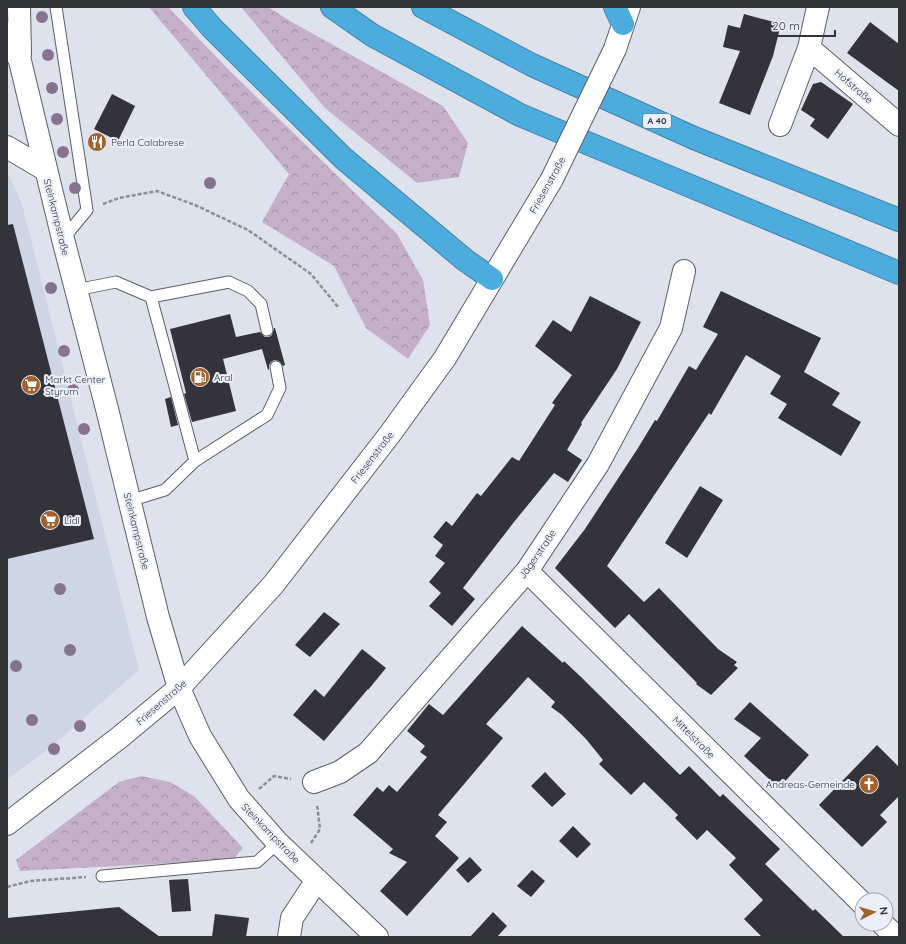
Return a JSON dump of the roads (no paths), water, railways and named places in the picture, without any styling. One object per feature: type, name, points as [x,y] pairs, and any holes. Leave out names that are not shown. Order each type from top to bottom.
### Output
[{"type":"highway","points":[[194,7],[212,28],[343,158],[465,260],[492,279]]},
{"type":"highway","points":[[332,7],[372,35],[520,115],[899,272]]},
{"type":"highway","name":"A 40","points":[[423,7],[532,65],[694,138],[899,220]]},
{"type":"street","name":"Steinkampstraße","points":[[11,64],[19,7]]},
{"type":"street","points":[[780,125],[809,48],[818,7]]},
{"type":"street","name":"Friesenstraße","points":[[7,824],[120,737],[179,688],[273,585],[390,434],[445,358],[552,179],[615,49],[623,13]]},
{"type":"street","name":"Steinkampstraße","points":[[7,33],[11,64],[46,170],[158,617],[179,688],[200,736],[242,802],[278,843],[377,937]]},
{"type":"street","name":"Hofstraße","points":[[809,48],[899,125]]},
{"type":"street","points":[[7,147],[46,170]]},
{"type":"street","name":"Jägerstraße","points":[[314,782],[340,772],[368,753],[527,571],[598,464],[671,328],[684,271]]},
{"type":"street","name":"Mittelstraße","points":[[527,571],[854,895]]},
{"type":"street","points":[[289,937],[292,918],[316,880]]},
{"type":"lane","points":[[56,7],[87,210],[63,239]]},
{"type":"lane","points":[[76,290],[116,282],[151,297],[229,282],[248,291],[261,304],[267,330]]},
{"type":"lane","points":[[151,297],[195,461]]},
{"type":"lane","points":[[129,501],[165,490],[195,461],[267,415],[280,388],[276,367]]},
{"type":"lane","points":[[102,876],[257,862],[278,843]]},
{"type":"place","name":"Perla Calabrese","points":[[97,142]]},
{"type":"place","name":"Aral","points":[[200,377]]},
{"type":"place","name":"Markt Center Styrum","points":[[31,385]]},
{"type":"place","name":"Lidl","points":[[50,520]]},
{"type":"place","name":"Andreas-Gemeinde","points":[[869,784]]}]
